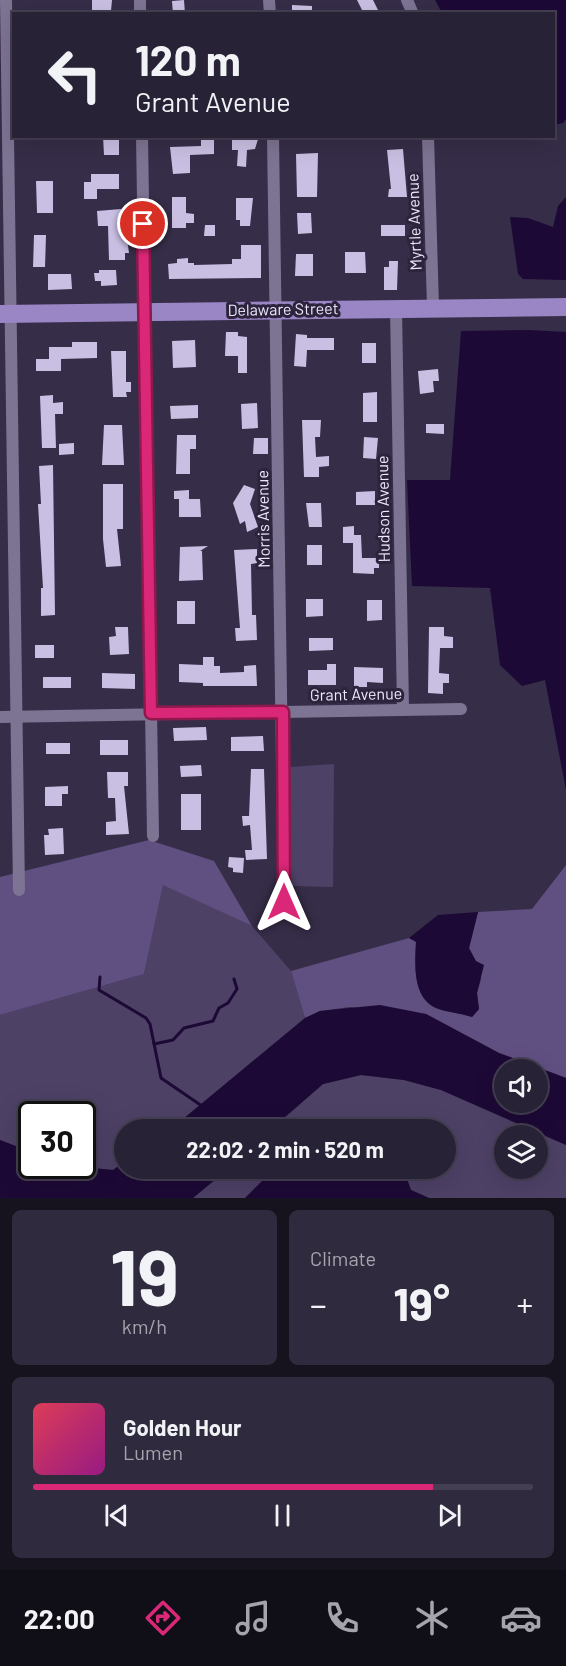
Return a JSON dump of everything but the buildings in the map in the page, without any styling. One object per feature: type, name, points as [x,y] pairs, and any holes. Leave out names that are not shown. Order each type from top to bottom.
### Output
[{"type":"main road","name":"Delaware Street","points":[[5,314],[566,306]]},
{"type":"street","points":[[6,0],[5,314],[18,717],[19,890]]},
{"type":"street","points":[[142,138],[153,836]]},
{"type":"street","name":"Morris Avenue","points":[[273,138],[284,902]]},
{"type":"street","name":"Myrtle Avenue","points":[[428,138],[433,307]]},
{"type":"street","name":"Hudson Avenue","points":[[396,308],[403,709]]},
{"type":"street","name":"Grant Avenue","points":[[0,717],[461,709]]},
{"type":"shaded area","points":[[435,0],[566,0],[566,119],[563,123],[555,125],[555,12],[441,12]]},
{"type":"shaded area","points":[[566,197],[566,280],[523,279],[518,274],[510,217],[528,218],[553,227],[558,206]]},
{"type":"shaded area","points":[[461,331],[566,332],[566,790],[545,680],[522,686],[500,665],[490,588],[412,586],[407,480],[450,480]]},
{"type":"shaded area","points":[[334,764],[333,887],[291,886],[289,767]]},
{"type":"shaded area","points":[[149,840],[214,861],[252,926],[163,885],[144,974],[0,1015],[0,877]]},
{"type":"shaded area","points":[[566,865],[566,1078],[548,1071],[548,1059],[515,1059],[499,1053],[426,1014],[350,1007],[320,1011],[305,1018],[291,971],[409,938],[416,941],[417,979],[419,988],[428,1003],[444,1011],[472,1017],[479,1009],[477,993],[481,979],[469,948],[478,912],[532,909]]},
{"type":"shaded area","points":[[163,884],[252,926],[291,971],[305,1018],[183,1119],[114,1119],[113,1170],[96,1168],[96,1101],[18,1101],[18,1147],[0,1140],[0,1015],[144,974]]},
{"type":"shaded area","points":[[478,912],[469,948],[476,961],[484,965],[477,993],[479,1009],[472,1017],[443,1011],[428,1003],[419,988],[417,979],[416,942],[409,938],[438,915]]},
{"type":"shaded area","points":[[380,1005],[426,1014],[499,1053],[515,1059],[494,1059],[494,1113],[548,1113],[548,1071],[566,1078],[566,1145],[548,1137],[548,1125],[521,1125],[441,1090],[404,1080],[361,1075],[323,1084],[283,1119],[183,1119],[305,1018],[320,1011]]},
{"type":"shaded area","points":[[361,1075],[404,1080],[441,1090],[521,1125],[494,1125],[494,1179],[548,1179],[548,1137],[566,1145],[566,1198],[429,1198],[411,1190],[404,1179],[456,1179],[456,1119],[283,1119],[323,1084]]},
{"type":"shaded area","points":[[0,1140],[18,1147],[18,1179],[96,1179],[96,1168],[114,1169],[114,1179],[216,1179],[193,1198],[0,1198]]},
{"type":"shaded area","points":[[216,1179],[265,1179],[245,1198],[193,1198]]},
{"type":"shaded area","points":[[264,1179],[407,1179],[411,1190],[429,1198],[245,1198]]},
{"type":"waterway","points":[[100,977],[99,990],[146,1018],[150,1024],[161,1078],[202,1106]]},
{"type":"waterway","points":[[154,1044],[173,1040],[184,1028],[213,1021],[219,1008],[228,1003],[237,989],[234,979]]},
{"type":"route","points":[[143,224],[151,713],[283,712],[284,902]]}]
